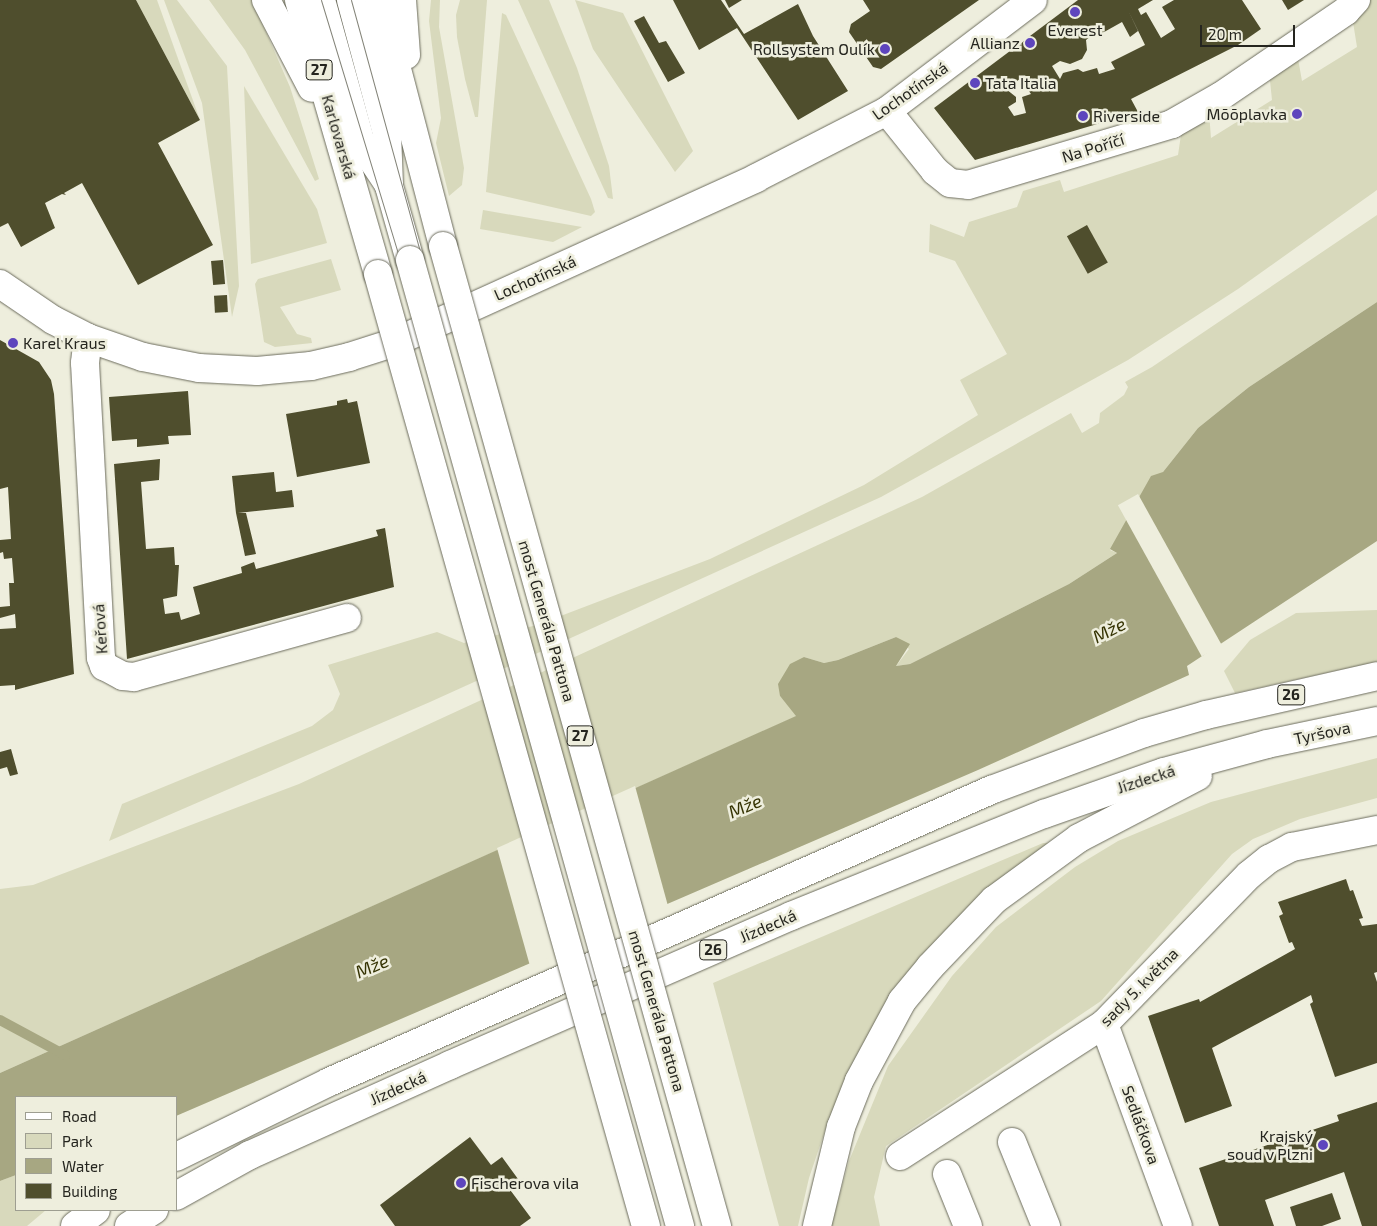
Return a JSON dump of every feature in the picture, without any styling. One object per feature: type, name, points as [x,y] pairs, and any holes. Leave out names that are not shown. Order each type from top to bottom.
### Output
[{"type":"main road","points":[[266,0],[340,140]]},
{"type":"main road","name":"Karlovarská","points":[[299,0],[646,1226]]},
{"type":"main road","name":"Karlovarská","points":[[321,0],[361,143],[390,186]]},
{"type":"main road","name":"Karlovarská","points":[[351,0],[387,133],[390,186],[680,1226]]},
{"type":"main road","name":"27","points":[[379,0],[415,134]]},
{"type":"main road","points":[[402,0],[415,134]]},
{"type":"main road","points":[[406,55],[415,0]]},
{"type":"main road","name":"Lochotínská","points":[[0,284],[53,320],[88,338],[143,357],[199,368],[257,371],[311,366],[349,357],[393,343],[756,178],[887,111],[1033,0]]},
{"type":"main road","name":"Na Poříčí","points":[[887,111],[935,171],[950,183],[968,186],[1172,124],[1221,96],[1346,12],[1356,0]]},
{"type":"main road","name":"most Generála Pattona","points":[[415,134],[443,246],[717,1226]]},
{"type":"main road","name":"Keřová","points":[[88,338],[85,363],[101,658],[104,666],[122,676],[134,677],[347,618]]},
{"type":"main road","name":"Jízdecká","points":[[178,1156],[329,1082],[991,790],[1144,733],[1206,715],[1377,676]]},
{"type":"main road","name":"Tyršova","points":[[1267,744],[1377,721]]},
{"type":"main road","points":[[817,1226],[841,1127],[878,1041],[902,1001],[961,933],[994,900],[1079,838],[1160,795],[1267,744]]},
{"type":"main road","name":"Jízdecká","points":[[178,1195],[250,1155],[791,916],[1044,814],[1164,772],[1267,744]]},
{"type":"main road","name":"sady 5. května","points":[[900,1156],[1104,1024],[1249,875],[1269,859],[1292,847],[1377,830]]},
{"type":"main road","name":"Sedláčkova","points":[[1104,1024],[1178,1226]]},
{"type":"main road","points":[[1012,1142],[1046,1226]]},
{"type":"main road","points":[[947,1174],[968,1226]]},
{"type":"main road","points":[[75,1226],[95,1211]]},
{"type":"main road","points":[[129,1226],[152,1211]]},
{"type":"green space","points":[[136,0],[157,0],[200,120]]},
{"type":"green space","points":[[164,0],[177,0],[227,66],[239,286],[232,317],[202,103]]},
{"type":"green space","points":[[209,0],[252,0],[290,87],[319,179],[315,181],[245,50]]},
{"type":"green space","points":[[431,0],[440,0],[439,27],[464,168],[462,185],[449,196],[436,143],[441,118],[429,21]]},
{"type":"green space","points":[[460,0],[487,0],[478,117],[475,117],[465,79],[457,37],[456,15]]},
{"type":"green space","points":[[518,0],[549,0],[577,68],[609,166],[613,199],[608,198]]},
{"type":"green space","points":[[575,0],[623,13],[693,151],[675,172],[593,49]]},
{"type":"green space","points":[[1368,0],[1377,0],[1377,190],[1238,289],[1128,360],[881,497],[430,702],[109,841],[122,804],[312,726],[333,710],[340,694],[328,665],[437,632],[464,643],[537,625],[710,559],[864,485],[978,415],[960,380],[1007,354],[955,261],[929,252],[930,224],[964,237],[969,222],[1017,207],[1023,191],[1060,180],[1064,192],[1178,155],[1182,128],[1209,112],[1211,138],[1272,100],[1269,71],[1297,53],[1302,81],[1357,47],[1352,16]]},
{"type":"green space","points":[[502,13],[506,15],[591,199],[595,212],[591,216],[486,192]]},
{"type":"green space","points":[[244,86],[317,209],[327,243],[251,264]]},
{"type":"green space","points":[[483,210],[582,227],[553,242],[480,229]]},
{"type":"green space","points":[[1377,215],[1377,302],[1249,387],[1198,428],[1163,472],[1110,550],[1117,553],[1069,584],[910,664],[896,666],[909,649],[896,637],[838,660],[824,663],[804,657],[780,696],[797,716],[0,1073],[0,889],[33,885],[299,784],[922,497],[1071,413],[1082,433],[1099,423],[1100,413],[1124,395],[1128,387],[1125,382],[1152,367]]},
{"type":"green space","points":[[331,259],[341,290],[280,307],[297,334],[311,338],[312,343],[275,347],[264,342],[255,284],[258,279]]},
{"type":"green space","points":[[1377,610],[1377,662],[1235,693],[1224,671],[1250,640],[1296,613]]},
{"type":"green space","points":[[1377,758],[1377,798],[1300,819],[1253,839],[1232,854],[1101,1001],[886,1146],[874,1197],[880,1226],[831,1226],[849,1161],[888,1066],[952,976],[996,927],[1075,867],[1118,841],[1211,802]]},
{"type":"green space","points":[[1043,843],[1050,843],[858,1055],[829,1119],[809,1178],[798,1226],[779,1226],[713,983]]},
{"type":"green space","points":[[15,1175],[15,1211],[45,1211],[27,1226],[0,1226],[0,1181]]},
{"type":"water","name":"Mže","points":[[1377,302],[1377,541],[1187,666],[1189,675],[978,770],[178,1115],[178,1096],[15,1096],[15,1175],[0,1181],[0,1073],[796,716],[780,696],[778,684],[790,664],[804,657],[824,663],[838,660],[896,637],[910,644],[896,666],[910,664],[1069,584],[1117,553],[1110,549],[1151,476],[1163,472],[1198,428],[1249,387]]},
{"type":"pier","points":[[1138,494],[1222,645],[1202,656],[1118,505]]},
{"type":"pier","points":[[635,786],[668,906],[530,966],[497,848]]},
{"type":"building","points":[[0,0],[136,0],[200,120],[158,143],[213,245],[138,285],[82,183],[64,193],[66,195],[62,194],[45,203],[55,228],[21,247],[8,223],[0,227]]},
{"type":"building","points":[[673,0],[721,0],[744,34],[798,4],[813,36],[848,91],[798,120],[737,28],[699,50]]},
{"type":"building","points":[[725,0],[742,0],[729,8]]},
{"type":"building","points":[[863,0],[979,0],[881,69],[873,67],[849,32],[851,24],[870,11]]},
{"type":"building","points":[[1078,0],[1153,0],[1138,9],[1141,15],[1146,12],[1161,38],[1175,29],[1162,7],[1174,0],[1242,0],[1261,29],[1238,45],[1131,99],[1138,112],[975,160],[934,108]],"holes":[[[1128,10],[1145,45],[1111,62],[1115,69],[1099,74],[1097,68],[1083,72],[1078,69],[1063,73],[1060,79],[1052,66],[1060,61],[1070,64],[1082,59],[1087,50],[1086,40],[1095,33],[1097,36],[1122,22],[1130,37],[1138,31]],[[1020,79],[1031,94],[1022,97],[1026,113],[1014,116],[1008,107],[1016,102],[1016,97],[1006,89]]]},
{"type":"building","points":[[1282,0],[1304,0],[1288,10]]},
{"type":"building","points":[[644,16],[659,43],[666,41],[685,73],[668,82],[634,21]]},
{"type":"building","points":[[1087,225],[1108,263],[1088,274],[1067,236]]},
{"type":"building","points":[[223,260],[225,284],[213,285],[211,261]]},
{"type":"building","points":[[227,295],[228,312],[215,313],[214,296]]},
{"type":"building","points":[[0,340],[39,362],[51,380],[54,394],[74,674],[15,690],[15,685],[0,686],[0,629],[16,628],[15,614],[0,618],[0,607],[10,606],[9,583],[14,583],[12,558],[4,559],[3,552],[0,553],[0,540],[11,539],[8,487],[0,489]]},
{"type":"building","points":[[188,391],[191,435],[168,436],[169,444],[137,447],[137,439],[112,441],[109,397]]},
{"type":"building","points":[[347,399],[348,403],[357,401],[370,463],[297,477],[286,414],[337,405],[337,401]]},
{"type":"building","points":[[160,459],[159,480],[141,482],[146,549],[174,547],[175,565],[179,565],[177,596],[163,599],[165,614],[179,612],[181,620],[200,614],[193,587],[242,573],[241,567],[254,562],[256,569],[378,536],[376,530],[385,528],[394,587],[127,659],[114,464]]},
{"type":"building","points":[[274,472],[276,492],[292,490],[294,507],[238,513],[246,513],[256,554],[245,556],[236,513],[232,476]]},
{"type":"building","points":[[11,749],[18,774],[10,776],[7,767],[0,769],[0,752]]},
{"type":"building","points":[[1346,879],[1350,891],[1353,890],[1363,918],[1359,919],[1362,926],[1377,924],[1377,972],[1374,973],[1377,982],[1377,1063],[1335,1077],[1310,1004],[1313,1002],[1311,995],[1212,1048],[1232,1106],[1185,1123],[1148,1016],[1199,999],[1200,1002],[1295,949],[1292,942],[1289,943],[1279,916],[1283,914],[1278,902]]},
{"type":"building","name":"Krajský soud v Plzni","points":[[1377,1102],[1377,1226],[1362,1226],[1344,1172],[1265,1200],[1274,1226],[1219,1226],[1199,1168],[1339,1121],[1337,1115]]},
{"type":"building","name":"Fischerova vila","points":[[470,1137],[491,1165],[502,1157],[518,1179],[508,1187],[531,1218],[520,1226],[395,1226],[380,1205]]},
{"type":"building","points":[[1332,1193],[1341,1219],[1322,1226],[1296,1226],[1290,1207]]},
{"type":"waterway","points":[[0,1020],[65,1055]]},
{"type":"tram line","points":[[321,0],[401,264],[673,1226]]},
{"type":"tram line","points":[[351,0],[687,1226]]},
{"type":"place","name":"Everest","points":[[1075,12]]},
{"type":"place","name":"Allianz","points":[[1030,43]]},
{"type":"place","name":"Rollsystem Oulík","points":[[885,49]]},
{"type":"place","name":"Tata Italia","points":[[975,83]]},
{"type":"place","name":"Mōōplavka","points":[[1297,114]]},
{"type":"place","name":"Riverside","points":[[1083,116]]},
{"type":"place","name":"Karel Kraus","points":[[13,343]]},
{"type":"place","name":"Krajský soud v Plzni","points":[[1323,1145]]},
{"type":"place","name":"Fischerova vila","points":[[461,1183]]}]
